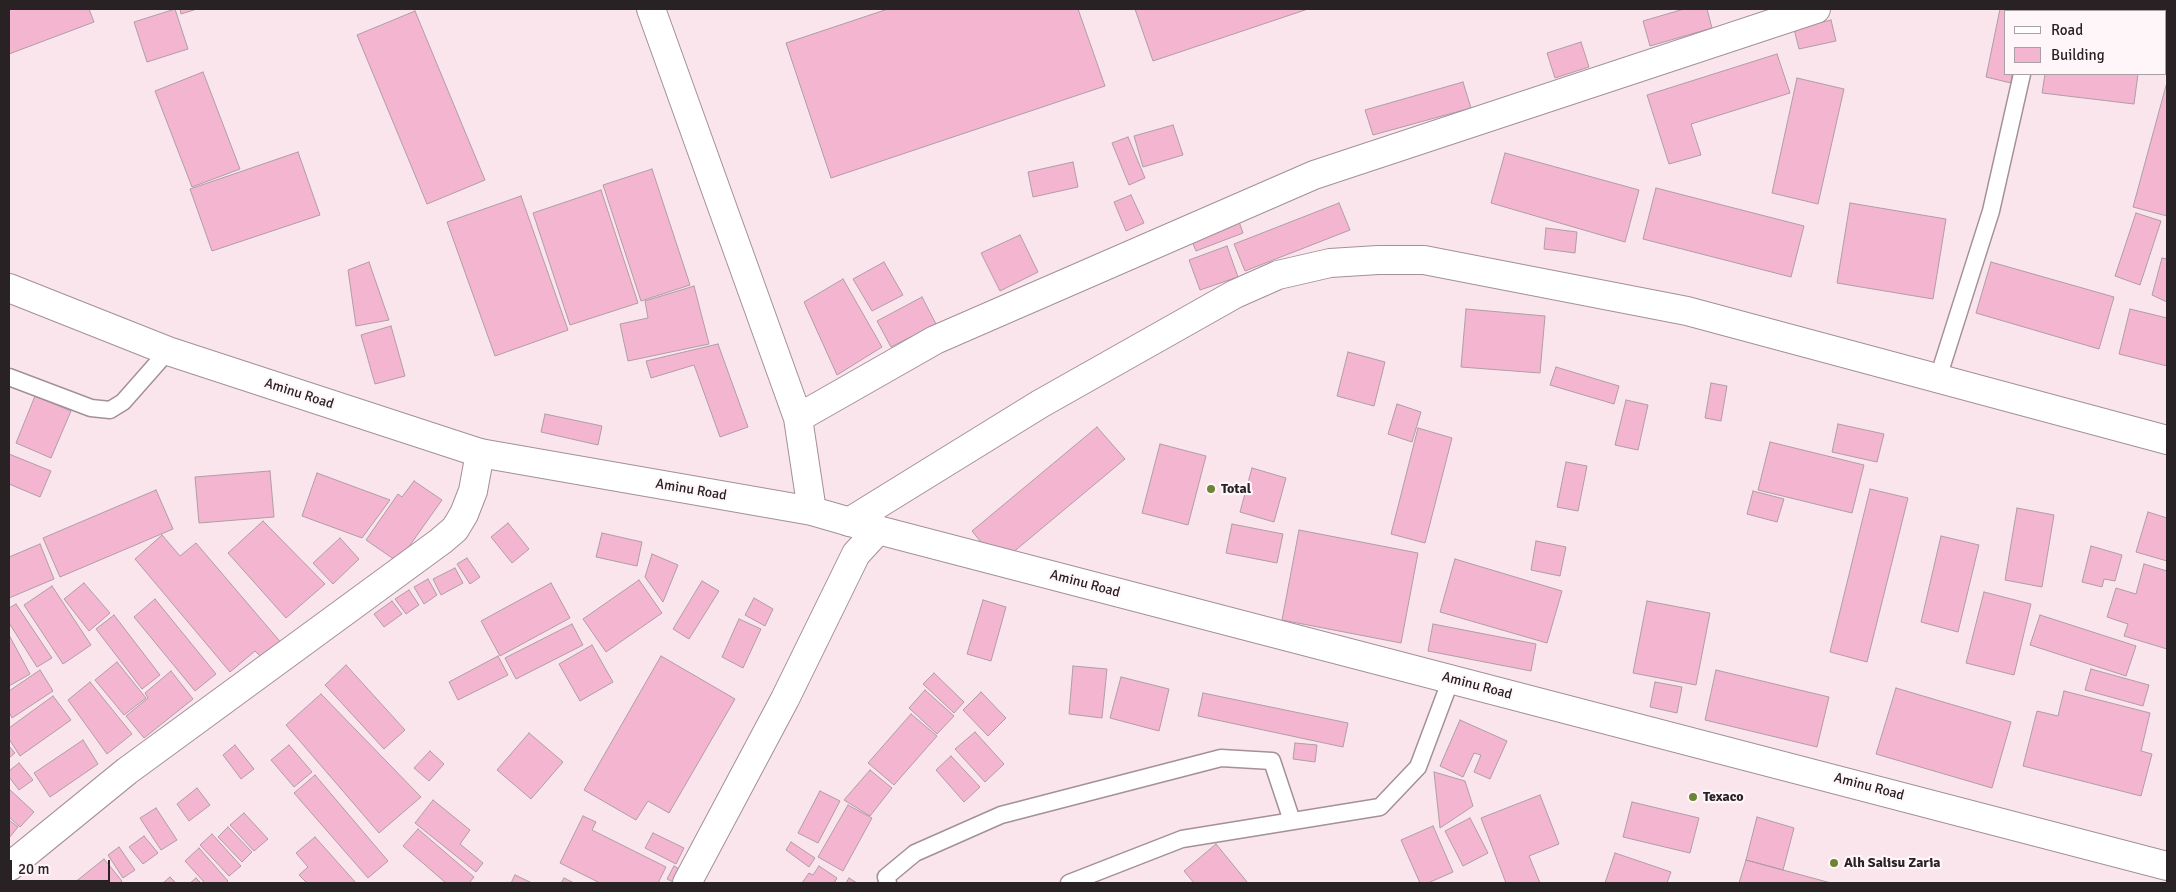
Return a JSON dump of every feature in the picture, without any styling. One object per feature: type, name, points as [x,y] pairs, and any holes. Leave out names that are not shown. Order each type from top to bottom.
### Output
[{"type":"street","points":[[651,9],[798,418],[812,511]]},
{"type":"street","points":[[798,418],[935,340],[1314,175],[1816,9]]},
{"type":"street","points":[[849,522],[1040,404],[1235,294],[1278,275],[1330,264],[1378,260],[1424,260],[1687,311],[2167,440]]},
{"type":"street","name":"Aminu Road","points":[[9,288],[168,351],[480,453],[812,511],[878,530],[2167,866]]},
{"type":"street","points":[[9,867],[127,771],[341,616],[455,529],[464,514],[473,491],[480,453]]},
{"type":"street","points":[[687,883],[786,699],[856,554],[878,530]]},
{"type":"lane","points":[[1938,378],[1991,211],[2022,75]]},
{"type":"lane","points":[[9,377],[91,408],[110,410],[123,402],[168,351]]},
{"type":"lane","points":[[1069,883],[1182,838],[1380,807],[1418,767],[1451,679]]},
{"type":"lane","points":[[888,883],[886,877],[915,853],[1001,816],[1221,758],[1272,761],[1292,821]]},
{"type":"building","points":[[9,9],[89,9],[94,22],[9,54]]},
{"type":"building","points":[[175,9],[188,49],[147,62],[134,22]]},
{"type":"building","points":[[180,9],[197,9],[181,14]]},
{"type":"building","points":[[888,9],[1078,9],[1105,86],[831,178],[786,43]]},
{"type":"building","points":[[1135,9],[1308,9],[1153,61]]},
{"type":"building","points":[[1684,9],[1707,9],[1712,28],[1650,46],[1643,21]]},
{"type":"building","points":[[2000,9],[2026,9],[2004,10],[2004,75],[2012,75],[2011,83],[1986,77]]},
{"type":"building","points":[[2167,9],[2167,30],[2166,10],[2161,10]]},
{"type":"building","points":[[415,11],[485,180],[427,204],[357,35]]},
{"type":"building","points":[[1831,20],[1836,41],[1799,49],[1794,29]]},
{"type":"building","points":[[1581,42],[1589,67],[1555,78],[1547,53]]},
{"type":"building","points":[[1777,54],[1790,93],[1691,124],[1701,155],[1669,164],[1647,95]]},
{"type":"building","points":[[203,72],[240,169],[192,187],[155,91]]},
{"type":"building","points":[[2045,75],[2138,75],[2134,104],[2042,93]]},
{"type":"building","points":[[1797,78],[1844,89],[1818,204],[1772,193]]},
{"type":"building","points":[[1463,82],[1471,108],[1373,135],[1365,110]]},
{"type":"building","points":[[2167,82],[2167,216],[2133,207]]},
{"type":"building","points":[[1173,125],[1183,155],[1143,167],[1134,136]]},
{"type":"building","points":[[1128,137],[1145,178],[1129,185],[1112,143]]},
{"type":"building","points":[[298,152],[320,215],[212,251],[190,189]]},
{"type":"building","points":[[1505,153],[1639,190],[1625,242],[1491,203]]},
{"type":"building","points":[[1073,162],[1078,187],[1033,197],[1028,172]]},
{"type":"building","points":[[652,169],[690,285],[641,301],[603,185]]},
{"type":"building","points":[[1656,188],[1804,226],[1791,277],[1643,239]]},
{"type":"building","points":[[601,190],[638,303],[570,325],[533,213]]},
{"type":"building","points":[[1131,195],[1144,223],[1126,231],[1114,202]]},
{"type":"building","points":[[521,196],[568,330],[495,356],[447,222]]},
{"type":"building","points":[[1339,203],[1350,230],[1245,271],[1234,244]]},
{"type":"building","points":[[1850,203],[1946,219],[1933,299],[1837,283]]},
{"type":"building","points":[[2136,213],[2161,221],[2140,285],[2115,276]]},
{"type":"building","points":[[1237,216],[1243,233],[1196,251],[1189,234]]},
{"type":"building","points":[[1546,228],[1577,232],[1575,253],[1544,249]]},
{"type":"building","points":[[1020,235],[1038,272],[1000,291],[981,253]]},
{"type":"building","points":[[1227,246],[1238,277],[1200,290],[1189,260]]},
{"type":"building","points":[[2162,258],[2167,259],[2167,302],[2152,295]]},
{"type":"building","points":[[369,262],[389,320],[356,326],[348,270]]},
{"type":"building","points":[[884,262],[903,295],[872,311],[853,279]]},
{"type":"building","points":[[1991,262],[2114,297],[2099,349],[1976,313]]},
{"type":"building","points":[[843,279],[882,347],[837,375],[804,302]]},
{"type":"building","points":[[694,286],[709,344],[628,361],[620,324],[648,318],[645,301]]},
{"type":"building","points":[[922,297],[936,324],[891,347],[877,321]]},
{"type":"building","points":[[1466,309],[1545,316],[1540,373],[1461,367]]},
{"type":"building","points":[[2130,309],[2167,318],[2167,366],[2119,354]]},
{"type":"building","points":[[391,326],[405,376],[375,384],[361,335]]},
{"type":"building","points":[[718,344],[748,427],[720,437],[694,365],[651,378],[646,361]]},
{"type":"building","points":[[1348,352],[1385,362],[1374,406],[1337,396]]},
{"type":"building","points":[[1556,367],[1619,386],[1614,404],[1550,385]]},
{"type":"building","points":[[1711,383],[1727,386],[1721,421],[1705,418]]},
{"type":"building","points":[[35,396],[71,411],[51,458],[16,443]]},
{"type":"building","points":[[1626,400],[1648,405],[1638,450],[1615,445]]},
{"type":"building","points":[[1397,404],[1421,412],[1412,442],[1388,434]]},
{"type":"building","points":[[545,414],[602,426],[598,445],[541,432]]},
{"type":"building","points":[[1838,424],[1884,434],[1877,462],[1832,452]]},
{"type":"building","points":[[1097,427],[1125,459],[999,564],[972,531]]},
{"type":"building","points":[[1418,428],[1452,438],[1425,543],[1391,534]]},
{"type":"building","points":[[1770,442],[1864,465],[1852,513],[1758,490]]},
{"type":"building","points":[[1160,444],[1206,456],[1188,525],[1142,513]]},
{"type":"building","points":[[9,454],[51,471],[40,497],[9,484]]},
{"type":"building","points":[[1566,462],[1587,466],[1578,511],[1557,507]]},
{"type":"building","points":[[1252,468],[1286,478],[1274,522],[1240,512]]},
{"type":"building","points":[[270,471],[274,517],[199,523],[195,477]]},
{"type":"building","points":[[317,473],[390,500],[362,538],[302,516]]},
{"type":"building","points":[[414,481],[442,500],[398,562],[366,540],[398,494],[402,497]]},
{"type":"building","points":[[1870,489],[1908,498],[1867,662],[1830,652]]},
{"type":"building","points":[[156,490],[173,529],[60,577],[43,538]]},
{"type":"building","points":[[1753,491],[1784,499],[1777,522],[1747,514]]},
{"type":"building","points":[[2017,508],[2054,515],[2042,587],[2005,580]]},
{"type":"building","points":[[2148,512],[2167,518],[2167,561],[2136,552]]},
{"type":"building","points":[[263,521],[325,584],[286,618],[228,553]]},
{"type":"building","points":[[508,523],[529,549],[512,563],[491,537]]},
{"type":"building","points":[[1232,524],[1283,534],[1277,563],[1226,553]]},
{"type":"building","points":[[1299,530],[1418,553],[1401,643],[1282,620]]},
{"type":"building","points":[[602,533],[642,542],[637,566],[596,557]]},
{"type":"building","points":[[162,535],[180,556],[196,543],[283,645],[264,660],[255,651],[230,672],[135,559]]},
{"type":"building","points":[[1941,536],[1979,545],[1958,632],[1921,622]]},
{"type":"building","points":[[340,538],[359,559],[333,584],[313,563]]},
{"type":"building","points":[[1536,541],[1566,547],[1560,576],[1531,570]]},
{"type":"building","points":[[40,544],[54,579],[9,598],[9,557]]},
{"type":"building","points":[[2091,546],[2122,555],[2115,581],[2104,579],[2102,587],[2082,582]]},
{"type":"building","points":[[652,554],[678,565],[663,602],[645,577]]},
{"type":"building","points":[[467,558],[480,577],[470,584],[457,564]]},
{"type":"building","points":[[1455,559],[1562,591],[1547,643],[1440,612]]},
{"type":"building","points":[[2144,564],[2167,571],[2167,649],[2124,636],[2128,624],[2107,617],[2116,588],[2136,594]]},
{"type":"building","points":[[455,568],[463,583],[441,595],[433,579]]},
{"type":"building","points":[[428,579],[437,595],[424,604],[414,587]]},
{"type":"building","points":[[639,580],[662,613],[606,652],[583,619]]},
{"type":"building","points":[[702,581],[719,591],[689,639],[673,629]]},
{"type":"building","points":[[84,583],[110,613],[89,631],[64,599]]},
{"type":"building","points":[[551,583],[570,618],[500,656],[481,621]]},
{"type":"building","points":[[52,586],[91,645],[63,664],[24,605]]},
{"type":"building","points":[[409,590],[419,605],[406,614],[395,599]]},
{"type":"building","points":[[1984,592],[2031,604],[2014,675],[1966,663]]},
{"type":"building","points":[[754,598],[773,609],[765,626],[745,615]]},
{"type":"building","points":[[155,599],[216,674],[195,691],[134,617]]},
{"type":"building","points":[[983,600],[1006,607],[991,661],[967,654]]},
{"type":"building","points":[[392,601],[402,614],[384,627],[374,614]]},
{"type":"building","points":[[1647,601],[1710,613],[1696,685],[1633,673]]},
{"type":"building","points":[[16,604],[52,658],[37,667],[9,623],[9,608]]},
{"type":"building","points":[[114,615],[160,675],[142,689],[96,629]]},
{"type":"building","points":[[2040,615],[2136,646],[2126,676],[2030,645]]},
{"type":"building","points":[[739,619],[761,629],[743,668],[722,657]]},
{"type":"building","points":[[572,624],[583,645],[516,679],[505,658]]},
{"type":"building","points":[[1433,624],[1536,644],[1531,671],[1428,651]]},
{"type":"building","points":[[9,635],[30,674],[9,686]]},
{"type":"building","points":[[592,645],[613,682],[580,701],[559,664]]},
{"type":"building","points":[[498,656],[508,675],[458,700],[449,682]]},
{"type":"building","points":[[661,656],[735,699],[669,813],[648,801],[636,820],[584,790]]},
{"type":"building","points":[[117,662],[146,698],[124,715],[95,680]]},
{"type":"building","points":[[346,665],[405,730],[384,749],[325,685]]},
{"type":"building","points":[[1073,666],[1107,669],[1102,718],[1069,714]]},
{"type":"building","points":[[2091,669],[2149,685],[2143,706],[2085,690]]},
{"type":"building","points":[[40,670],[53,691],[12,718],[9,712],[9,691]]},
{"type":"building","points":[[1716,670],[1829,697],[1817,747],[1705,720]]},
{"type":"building","points":[[171,671],[193,699],[144,738],[126,716],[148,698],[145,693]]},
{"type":"building","points":[[934,673],[964,702],[954,713],[923,684]]},
{"type":"building","points":[[1121,677],[1169,689],[1159,731],[1110,718]]},
{"type":"building","points":[[90,682],[132,734],[107,754],[68,700]]},
{"type":"building","points":[[1655,682],[1682,687],[1677,713],[1650,707]]},
{"type":"building","points":[[1896,688],[2011,722],[1992,788],[1876,754]]},
{"type":"building","points":[[925,690],[954,716],[937,734],[909,708]]},
{"type":"building","points":[[2064,691],[2150,713],[2141,751],[2152,754],[2141,796],[2023,766],[2037,711],[2058,716]]},
{"type":"building","points":[[981,692],[1006,718],[988,736],[963,710]]},
{"type":"building","points":[[1203,693],[1348,723],[1343,747],[1198,716]]},
{"type":"building","points":[[321,694],[421,797],[379,833],[286,725]]},
{"type":"building","points":[[53,696],[71,720],[20,756],[9,739],[9,728]]},
{"type":"building","points":[[911,714],[937,736],[894,785],[868,763]]},
{"type":"building","points":[[1460,720],[1507,741],[1490,779],[1474,772],[1481,755],[1474,753],[1463,777],[1440,766]]},
{"type":"building","points":[[975,732],[1004,764],[985,782],[955,749]]},
{"type":"building","points":[[529,733],[563,762],[531,799],[497,770]]},
{"type":"building","points":[[83,740],[98,764],[50,797],[34,773]]},
{"type":"building","points":[[1295,743],[1317,745],[1315,762],[1293,759]]},
{"type":"building","points":[[235,745],[254,769],[241,779],[223,755]]},
{"type":"building","points":[[289,745],[312,772],[294,787],[271,760]]},
{"type":"building","points":[[9,746],[15,753],[9,758]]},
{"type":"building","points":[[430,751],[444,764],[429,781],[414,768]]},
{"type":"building","points":[[951,756],[980,787],[964,802],[936,770]]},
{"type":"building","points":[[19,763],[33,780],[19,790],[9,777],[9,771]]},
{"type":"building","points":[[870,770],[892,788],[870,816],[844,800]]},
{"type":"building","points":[[1434,772],[1465,781],[1473,806],[1440,828]]},
{"type":"building","points":[[315,775],[388,861],[368,878],[294,793]]},
{"type":"building","points":[[197,788],[210,805],[189,821],[177,804]]},
{"type":"building","points":[[9,789],[34,812],[20,827],[9,817]]},
{"type":"building","points":[[820,791],[840,801],[818,843],[798,833]]},
{"type":"building","points":[[1540,795],[1559,844],[1529,856],[1540,883],[1506,883],[1481,818]]},
{"type":"building","points":[[433,800],[470,830],[460,844],[483,863],[476,872],[415,823]]},
{"type":"building","points":[[1632,802],[1699,818],[1690,853],[1623,837]]},
{"type":"building","points":[[848,805],[872,818],[843,871],[818,857]]},
{"type":"building","points":[[156,808],[177,840],[161,850],[140,818]]},
{"type":"building","points":[[244,813],[268,839],[254,851],[230,825]]},
{"type":"building","points":[[583,816],[596,822],[592,830],[666,867],[658,883],[600,883],[560,863]]},
{"type":"building","points":[[1757,817],[1794,828],[1783,870],[1746,860]]},
{"type":"building","points":[[1470,818],[1488,853],[1463,866],[1445,831]]},
{"type":"building","points":[[9,820],[18,827],[9,838]]},
{"type":"building","points":[[1433,826],[1453,872],[1428,883],[1420,883],[1401,840]]},
{"type":"building","points":[[228,827],[252,852],[242,862],[218,837]]},
{"type":"building","points":[[418,829],[474,877],[469,883],[446,883],[403,846]]},
{"type":"building","points":[[653,833],[684,848],[676,864],[645,848]]},
{"type":"building","points":[[212,834],[241,866],[229,876],[200,845]]},
{"type":"building","points":[[144,836],[158,853],[143,864],[129,847]]},
{"type":"building","points":[[315,837],[356,883],[307,883],[299,875],[308,867],[296,853]]},
{"type":"building","points":[[791,842],[815,858],[809,867],[786,850]]},
{"type":"building","points":[[1216,844],[1248,883],[1194,883],[1184,871]]},
{"type":"building","points":[[119,847],[135,870],[123,878],[108,855]]},
{"type":"building","points":[[199,848],[228,881],[226,883],[205,883],[185,861]]},
{"type":"building","points":[[1615,853],[1671,872],[1667,883],[1605,883]]},
{"type":"building","points":[[104,859],[122,881],[119,883],[74,883]]},
{"type":"building","points":[[1746,860],[1783,870],[1831,883],[1739,883]]},
{"type":"building","points":[[674,866],[686,873],[675,883],[667,879]]},
{"type":"building","points":[[819,866],[837,878],[834,883],[802,883],[809,873],[813,875]]},
{"type":"building","points":[[515,875],[532,883],[511,883]]},
{"type":"building","points":[[170,877],[176,883],[163,883]]},
{"type":"building","points":[[196,878],[201,883],[190,883]]},
{"type":"building","points":[[564,878],[574,883],[561,883]]},
{"type":"building","points":[[849,878],[857,883],[846,883]]},
{"type":"place","name":"Total","points":[[1211,489]]},
{"type":"place","name":"Texaco","points":[[1693,797]]},
{"type":"place","name":"Alh Salisu Zaria","points":[[1834,863]]}]
